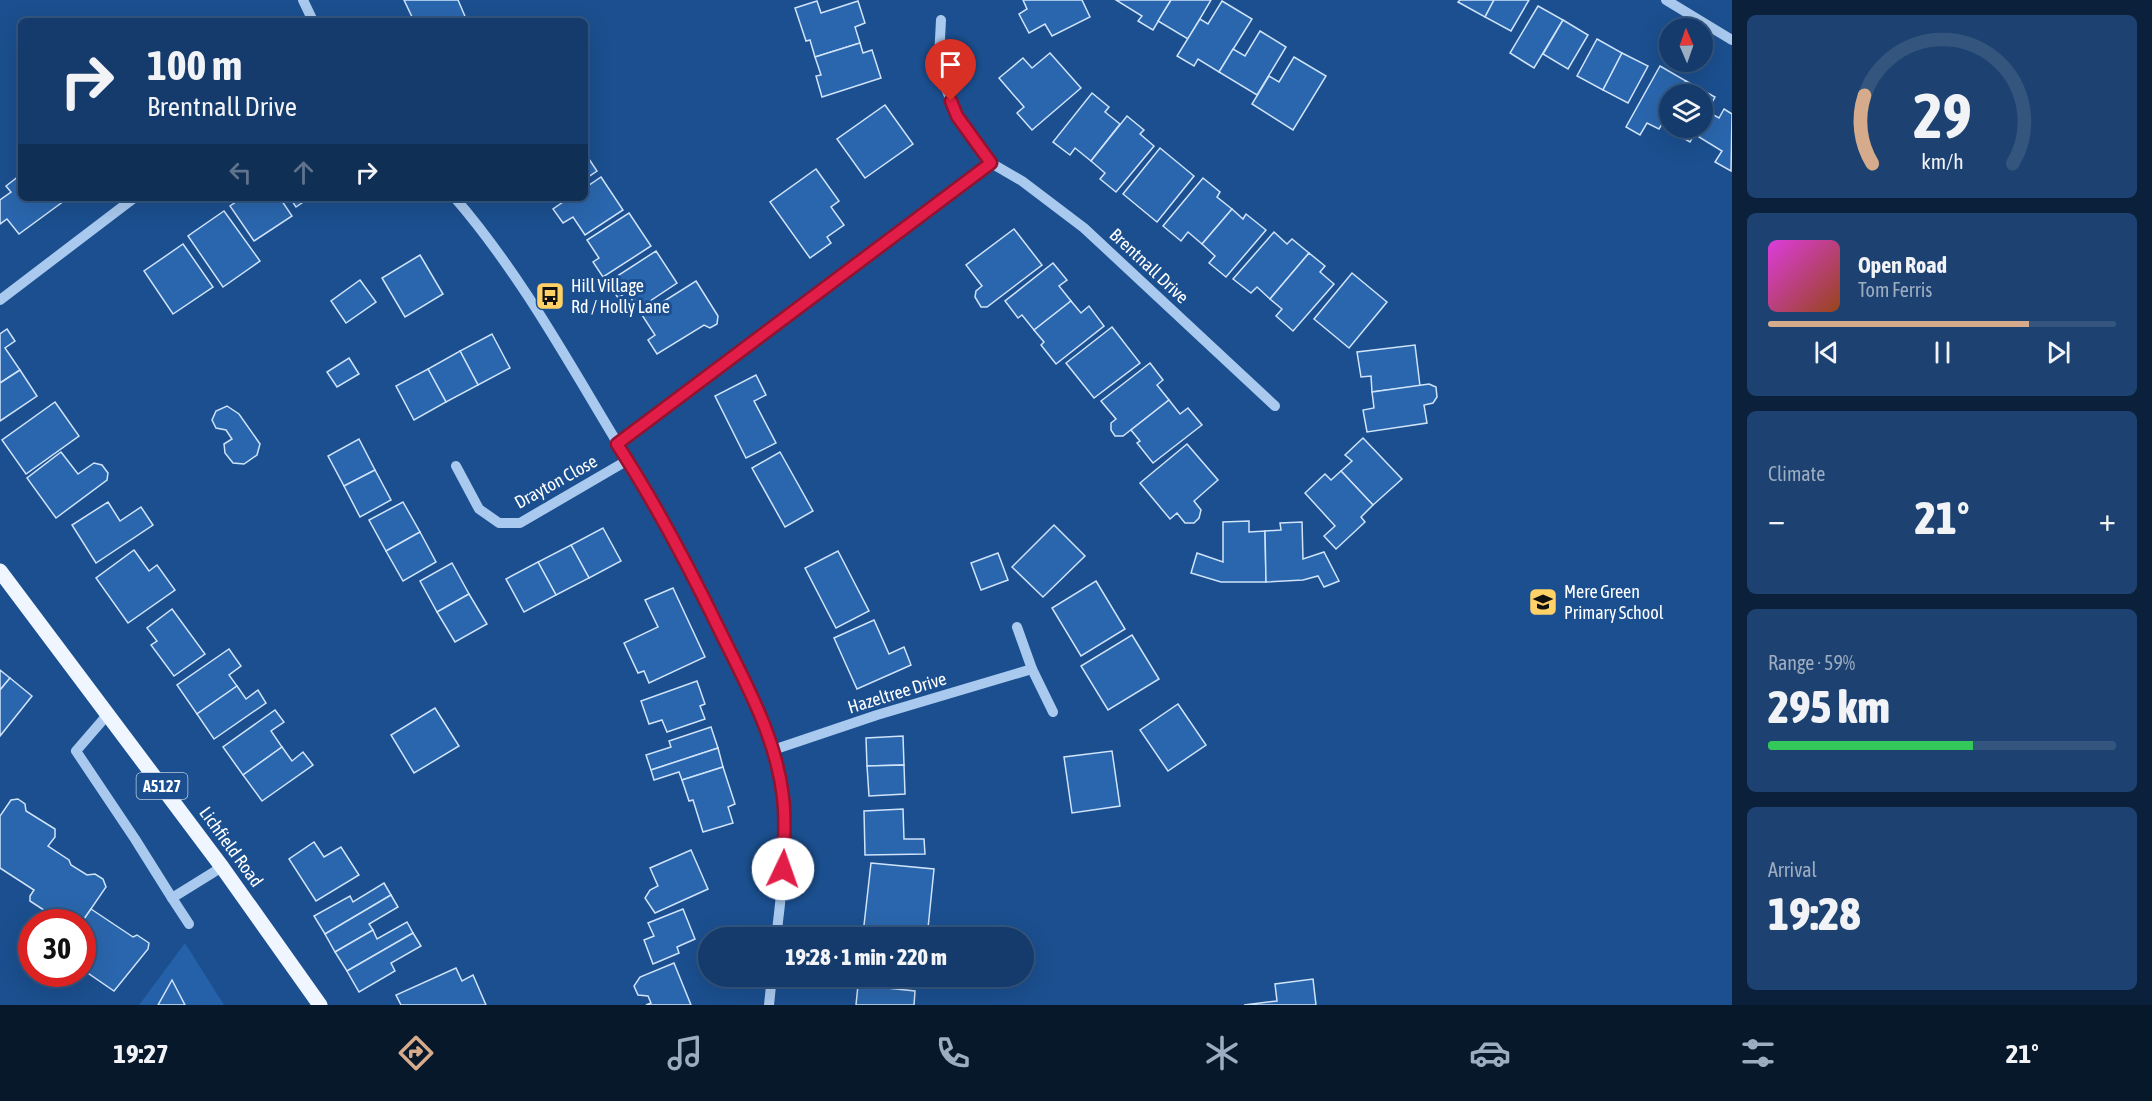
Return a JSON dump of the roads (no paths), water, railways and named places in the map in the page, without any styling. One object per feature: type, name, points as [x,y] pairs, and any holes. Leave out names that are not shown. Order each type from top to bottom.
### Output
[{"type":"main road","name":"Lichfield Road","points":[[0,571],[222,867],[320,1005]]},
{"type":"street","points":[[303,0],[312,18]]},
{"type":"street","points":[[1666,0],[1732,40]]},
{"type":"street","name":"Brentnall Drive","points":[[941,20],[939,58],[945,86],[957,116],[991,163],[1022,181],[1084,228],[1275,406]]},
{"type":"street","points":[[617,444],[991,163]]},
{"type":"street","points":[[0,300],[130,201]]},
{"type":"street","points":[[458,201],[479,226],[515,276],[628,460],[690,568],[753,696],[773,750],[783,796],[785,833],[777,927]]},
{"type":"street","name":"Drayton Close","points":[[456,466],[479,509],[499,523],[520,523],[628,460]]},
{"type":"street","points":[[1017,627],[1032,669],[1053,712]]},
{"type":"street","name":"Hazeltree Drive","points":[[773,750],[877,715],[1032,669]]},
{"type":"street","points":[[108,714],[76,751],[189,924]]},
{"type":"street","points":[[172,898],[222,867]]},
{"type":"street","points":[[769,1005],[771,987]]},
{"type":"place","name":"Hill Village Rd / Holly Lane","points":[[550,296]]},
{"type":"place","name":"Mere Green Primary School","points":[[1543,602]]}]
